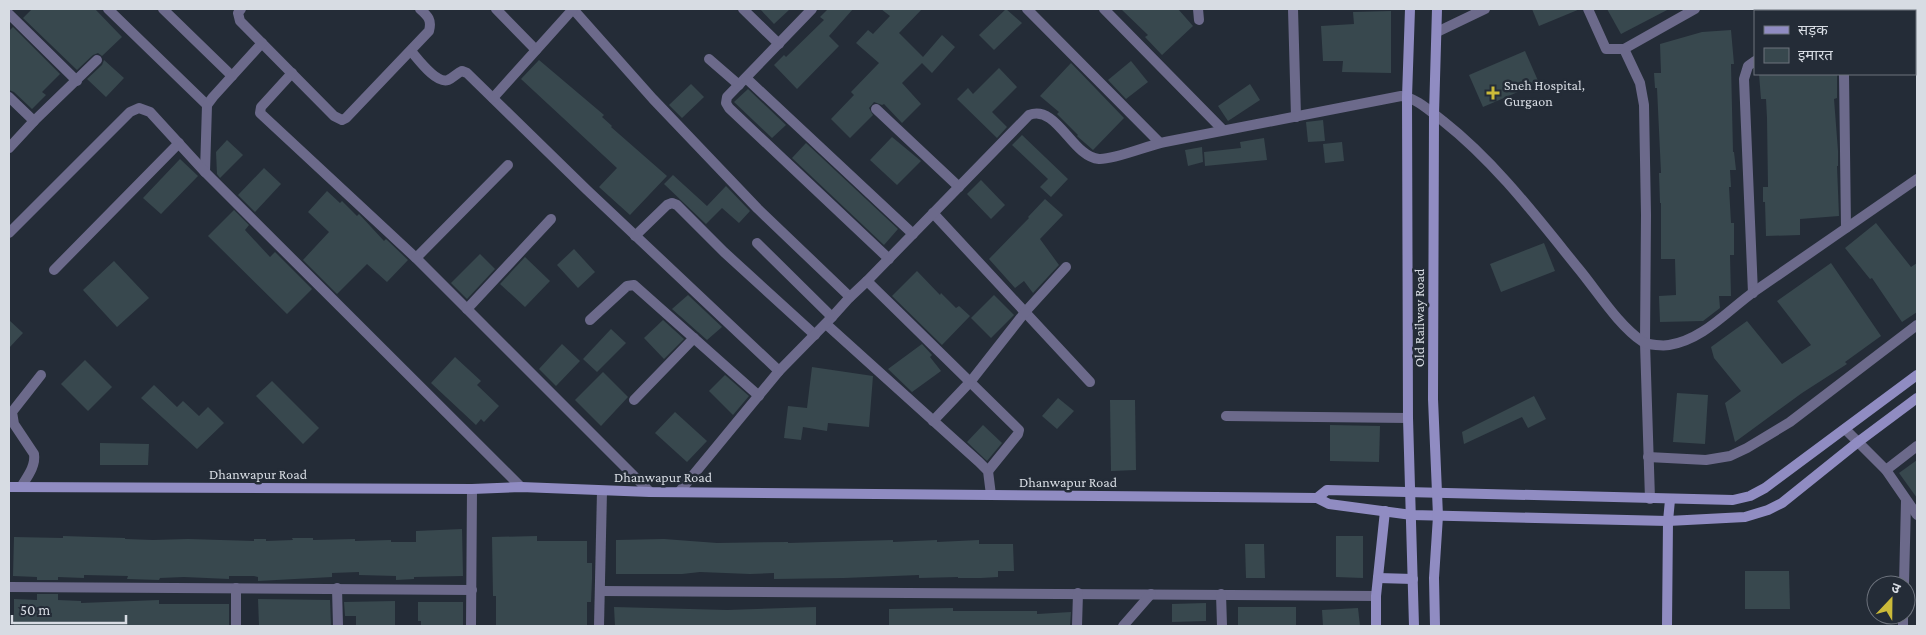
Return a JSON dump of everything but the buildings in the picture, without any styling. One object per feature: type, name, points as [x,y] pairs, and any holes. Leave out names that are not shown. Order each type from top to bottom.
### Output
[{"type":"street","points":[[108,9],[207,105]]},
{"type":"street","points":[[163,9],[232,76]]},
{"type":"street","points":[[241,9],[238,13],[240,21],[334,116],[342,120],[429,31],[430,18],[420,9]]},
{"type":"street","points":[[496,9],[536,50]]},
{"type":"street","points":[[493,98],[573,9],[652,99],[758,209],[850,297]]},
{"type":"street","points":[[743,9],[778,44]]},
{"type":"street","points":[[812,9],[727,98],[726,103],[729,108],[888,259]]},
{"type":"street","points":[[1027,9],[1160,143]]},
{"type":"street","points":[[1104,9],[1223,130]]},
{"type":"street","points":[[1198,9],[1199,20]]},
{"type":"street","points":[[1293,9],[1296,117]]},
{"type":"street","name":"Old Railway Road","points":[[1410,9],[1407,97],[1408,418],[1414,626]]},
{"type":"street","name":"Old Railway Road","points":[[1435,626],[1434,578],[1438,493],[1433,399],[1434,114],[1437,9]]},
{"type":"street","points":[[1437,32],[1485,9]]},
{"type":"street","points":[[1588,9],[1606,49],[1624,49],[1695,9]]},
{"type":"street","points":[[9,14],[76,81]]},
{"type":"street","points":[[205,172],[207,105],[262,43]]},
{"type":"street","points":[[1624,49],[1640,83],[1644,105],[1646,215],[1645,343],[1650,499]]},
{"type":"street","points":[[411,51],[436,78],[442,81],[449,80],[462,71],[467,73],[779,372]]},
{"type":"street","points":[[709,59],[743,82],[913,234]]},
{"type":"street","points":[[9,148],[97,60]]},
{"type":"street","points":[[1753,293],[1744,79],[1748,66],[1754,62]]},
{"type":"street","points":[[292,73],[261,107],[260,113],[416,258],[650,492]]},
{"type":"street","points":[[1844,75],[1846,228]]},
{"type":"street","points":[[9,96],[34,121]]},
{"type":"street","points":[[680,491],[779,372],[1029,115],[1037,112],[1045,115],[1085,153],[1099,159],[1160,143],[1223,130],[1401,96],[1407,97],[1434,114],[1478,150],[1538,218],[1624,325],[1645,343],[1669,345],[1703,332],[1753,293],[1917,179]]},
{"type":"street","points":[[9,233],[130,112],[139,108],[150,112],[205,172],[521,487]]},
{"type":"street","points":[[876,109],[959,187]]},
{"type":"street","points":[[54,270],[179,142]]},
{"type":"street","points":[[416,258],[508,164]]},
{"type":"street","points":[[635,236],[667,205],[672,203],[677,205],[724,252],[815,335]]},
{"type":"street","points":[[933,213],[1090,382]]},
{"type":"street","points":[[467,309],[551,219]]},
{"type":"street","points":[[757,243],[829,320],[933,421],[988,471],[991,495]]},
{"type":"street","points":[[933,421],[971,381],[1026,311],[1066,267]]},
{"type":"street","points":[[867,281],[1019,430],[1018,434],[988,471]]},
{"type":"street","points":[[590,320],[627,286],[634,285],[759,396]]},
{"type":"street","points":[[1648,457],[1706,460],[1730,456],[1747,448],[1790,422],[1917,325]]},
{"type":"street","points":[[634,400],[694,338]]},
{"type":"street","points":[[21,487],[34,464],[35,458],[14,424],[12,412],[41,375]]},
{"type":"street","name":"Dhanwapur Road","points":[[1317,498],[1327,490],[1670,500],[1733,500],[1750,496],[1765,488],[1917,375]]},
{"type":"street","name":"Dhanwapur Road","points":[[9,486],[472,489],[521,487],[650,492],[1317,498],[1330,504],[1412,515],[1668,521],[1745,517],[1768,510],[1782,503],[1917,398]]},
{"type":"street","points":[[1226,416],[1408,418]]},
{"type":"street","points":[[1845,429],[1886,470],[1917,515]]},
{"type":"street","points":[[1886,470],[1917,446]]},
{"type":"street","points":[[471,626],[472,489]]},
{"type":"street","points":[[599,626],[602,491]]},
{"type":"street","points":[[1667,626],[1670,500]]},
{"type":"street","points":[[1904,575],[1906,501]]},
{"type":"street","points":[[1376,626],[1376,596],[1385,512]]},
{"type":"street","points":[[1378,578],[1413,579]]},
{"type":"street","points":[[9,586],[472,590]]},
{"type":"street","points":[[236,588],[236,626]]},
{"type":"street","points":[[337,588],[338,626]]},
{"type":"street","points":[[601,591],[1376,596]]},
{"type":"street","points":[[1078,593],[1078,626]]},
{"type":"street","points":[[1123,626],[1151,594]]},
{"type":"street","points":[[1221,594],[1222,626]]},
{"type":"place","name":"Sneh Hospital, Gurgaon","points":[[1493,93]]}]
